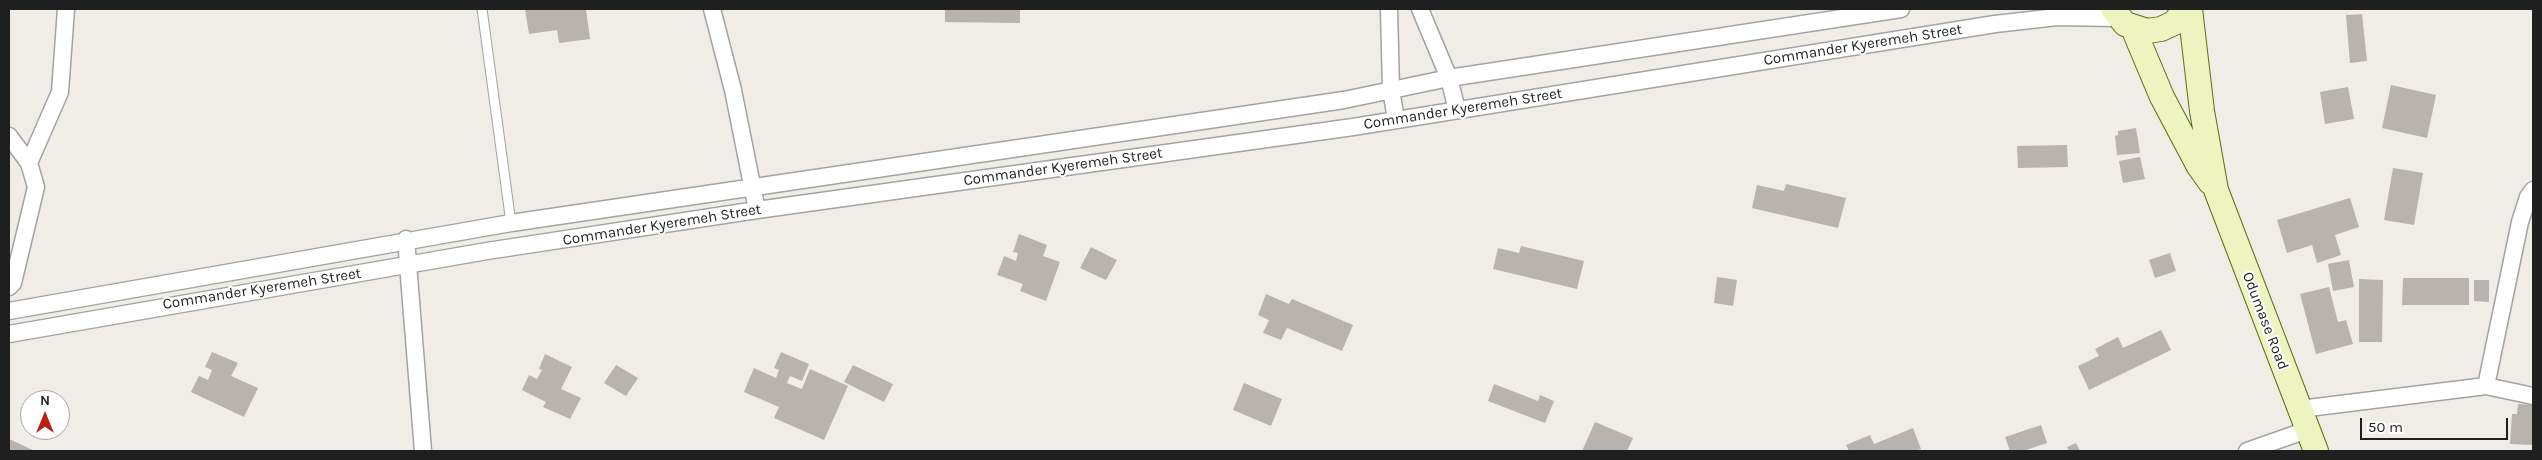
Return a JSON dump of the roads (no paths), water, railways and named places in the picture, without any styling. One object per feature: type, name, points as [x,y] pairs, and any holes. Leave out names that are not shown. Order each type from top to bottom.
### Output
[{"type":"main road","points":[[2121,18],[2147,31],[2161,29],[2174,23],[2185,9]]},
{"type":"main road","name":"Odumase Road","points":[[2190,9],[2202,110],[2216,190],[2308,430]]},
{"type":"main road","name":"Odumase Road","points":[[2121,18],[2184,140],[2198,165],[2216,190]]},
{"type":"street","points":[[29,163],[60,92],[66,9]]},
{"type":"street","points":[[712,9],[757,210]]},
{"type":"street","points":[[1389,9],[1391,90],[1396,119]]},
{"type":"street","points":[[1420,9],[1448,78],[1457,110]]},
{"type":"street","name":"Commander Kyeremeh Street","points":[[9,311],[511,222],[1334,101],[1448,78],[1900,9]]},
{"type":"street","name":"Commander Kyeremeh Street","points":[[9,334],[252,290],[408,266],[487,251],[757,210],[1457,110],[1995,24],[2057,17],[2121,18]]},
{"type":"street","points":[[9,136],[29,163],[36,187],[12,283],[9,287]]},
{"type":"street","points":[[2486,386],[2520,222],[2528,197],[2533,190]]},
{"type":"street","points":[[406,240],[424,451]]},
{"type":"street","points":[[2248,451],[2308,430],[2486,386],[2533,396]]},
{"type":"lane","points":[[482,9],[511,222]]}]
